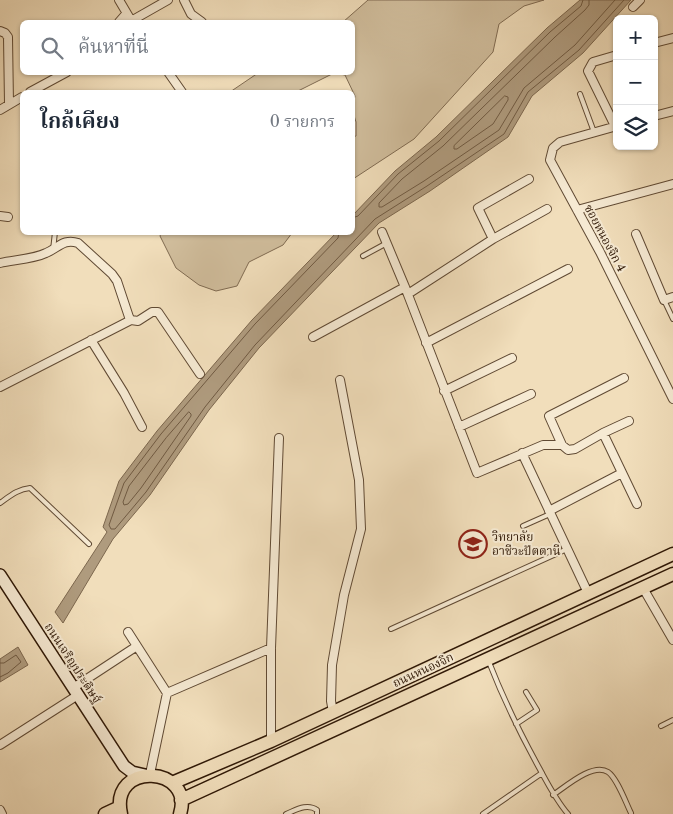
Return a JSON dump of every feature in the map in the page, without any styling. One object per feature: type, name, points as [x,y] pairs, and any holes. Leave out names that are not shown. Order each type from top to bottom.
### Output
[{"type":"main road","name":"ถนนหนองจิก","points":[[172,783],[271,741],[673,554]]},
{"type":"main road","name":"ถนนหนองจิก","points":[[181,800],[673,574]]},
{"type":"main road","name":"ถนนเจริญประดิษฐ์","points":[[0,575],[124,766]]},
{"type":"main road","points":[[528,621],[534,639]]},
{"type":"main road","points":[[124,766],[132,772],[164,778],[172,783],[178,791],[181,800],[180,814]]},
{"type":"main road","points":[[105,814],[120,811],[125,778],[124,766]]},
{"type":"main road","points":[[122,792],[136,778],[147,775]]},
{"type":"street","points":[[119,0],[129,19],[168,0]]},
{"type":"street","points":[[184,0],[191,14],[199,20]]},
{"type":"street","points":[[633,7],[640,0]]},
{"type":"street","points":[[0,31],[8,37],[9,104]]},
{"type":"street","points":[[658,42],[673,38]]},
{"type":"street","points":[[613,56],[593,62],[588,71],[613,120]]},
{"type":"street","points":[[34,90],[61,75]]},
{"type":"street","points":[[170,75],[181,90]]},
{"type":"street","points":[[0,110],[20,98]]},
{"type":"street","points":[[658,115],[673,111]]},
{"type":"street","name":"ซอยหนองจิก 4","points":[[613,127],[560,142],[553,148],[550,160],[600,252],[673,399]]},
{"type":"street","points":[[493,239],[478,208],[530,179]]},
{"type":"street","points":[[577,210],[673,184]]},
{"type":"street","points":[[313,337],[407,291],[547,209]]},
{"type":"street","points":[[382,232],[407,291],[444,391],[477,472],[544,444],[562,444]]},
{"type":"street","points":[[636,234],[664,300],[673,297]]},
{"type":"street","points":[[0,263],[45,254],[72,240],[78,243],[112,274],[117,282],[131,320]]},
{"type":"street","points":[[426,343],[568,269]]},
{"type":"street","points":[[0,387],[131,320],[138,321],[152,312],[158,312],[200,374]]},
{"type":"street","points":[[92,340],[142,426]]},
{"type":"street","points":[[444,391],[512,358]]},
{"type":"street","points":[[624,378],[549,416],[562,444],[568,450],[575,449],[629,421]]},
{"type":"street","points":[[333,712],[331,701],[332,665],[344,594],[361,529],[359,480],[340,380]]},
{"type":"street","points":[[459,427],[531,394]]},
{"type":"street","points":[[603,433],[637,504]]},
{"type":"street","points":[[271,741],[271,648],[279,438]]},
{"type":"street","points":[[522,453],[588,593]]},
{"type":"street","points":[[550,512],[622,473]]},
{"type":"street","points":[[643,588],[673,640]]},
{"type":"street","points":[[128,632],[166,693],[147,775]]},
{"type":"street","points":[[0,745],[137,646]]},
{"type":"street","points":[[166,693],[271,648]]},
{"type":"street","points":[[0,810],[2,814]]},
{"type":"lane","points":[[580,94],[594,132]]},
{"type":"lane","points":[[53,250],[55,235]]},
{"type":"lane","points":[[363,256],[387,243]]},
{"type":"lane","points":[[664,300],[673,319]]},
{"type":"lane","points":[[0,503],[22,488],[30,488],[89,544]]},
{"type":"lane","points":[[523,526],[550,512]]},
{"type":"lane","points":[[391,629],[567,549]]},
{"type":"lane","points":[[488,660],[502,697],[553,795],[567,814]]},
{"type":"lane","points":[[516,724],[537,710],[526,692]]},
{"type":"lane","points":[[661,726],[673,720]]},
{"type":"lane","points":[[553,795],[584,774],[601,770],[608,772],[613,778],[631,813]]},
{"type":"lane","points":[[483,814],[542,773]]},
{"type":"lane","points":[[286,814],[304,807],[312,807],[317,810],[317,814]]},
{"type":"shaded area","points":[[368,0],[544,0],[524,6],[499,24],[493,52],[414,139],[355,178],[355,90],[352,90],[345,75],[355,75],[355,20],[345,20]]},
{"type":"shaded area","points":[[255,75],[330,75],[300,90],[233,90]]},
{"type":"shaded area","points":[[290,235],[283,245],[249,262],[237,286],[216,291],[199,285],[176,268],[160,236]]},
{"type":"water","points":[[580,0],[631,0],[617,15],[613,15],[613,20],[583,53],[532,96],[508,137],[430,191],[379,223],[259,348],[209,410],[150,495],[113,539],[63,623],[55,612],[107,532],[103,527],[119,481],[157,431],[252,320],[334,235],[355,235],[355,213],[395,171],[436,137],[547,28]]},
{"type":"water","points":[[18,647],[28,665],[0,682],[0,659]]},
{"type":"place","name":"วิทยาลัย อาชีวะปัตตานี","points":[[473,544]]}]
